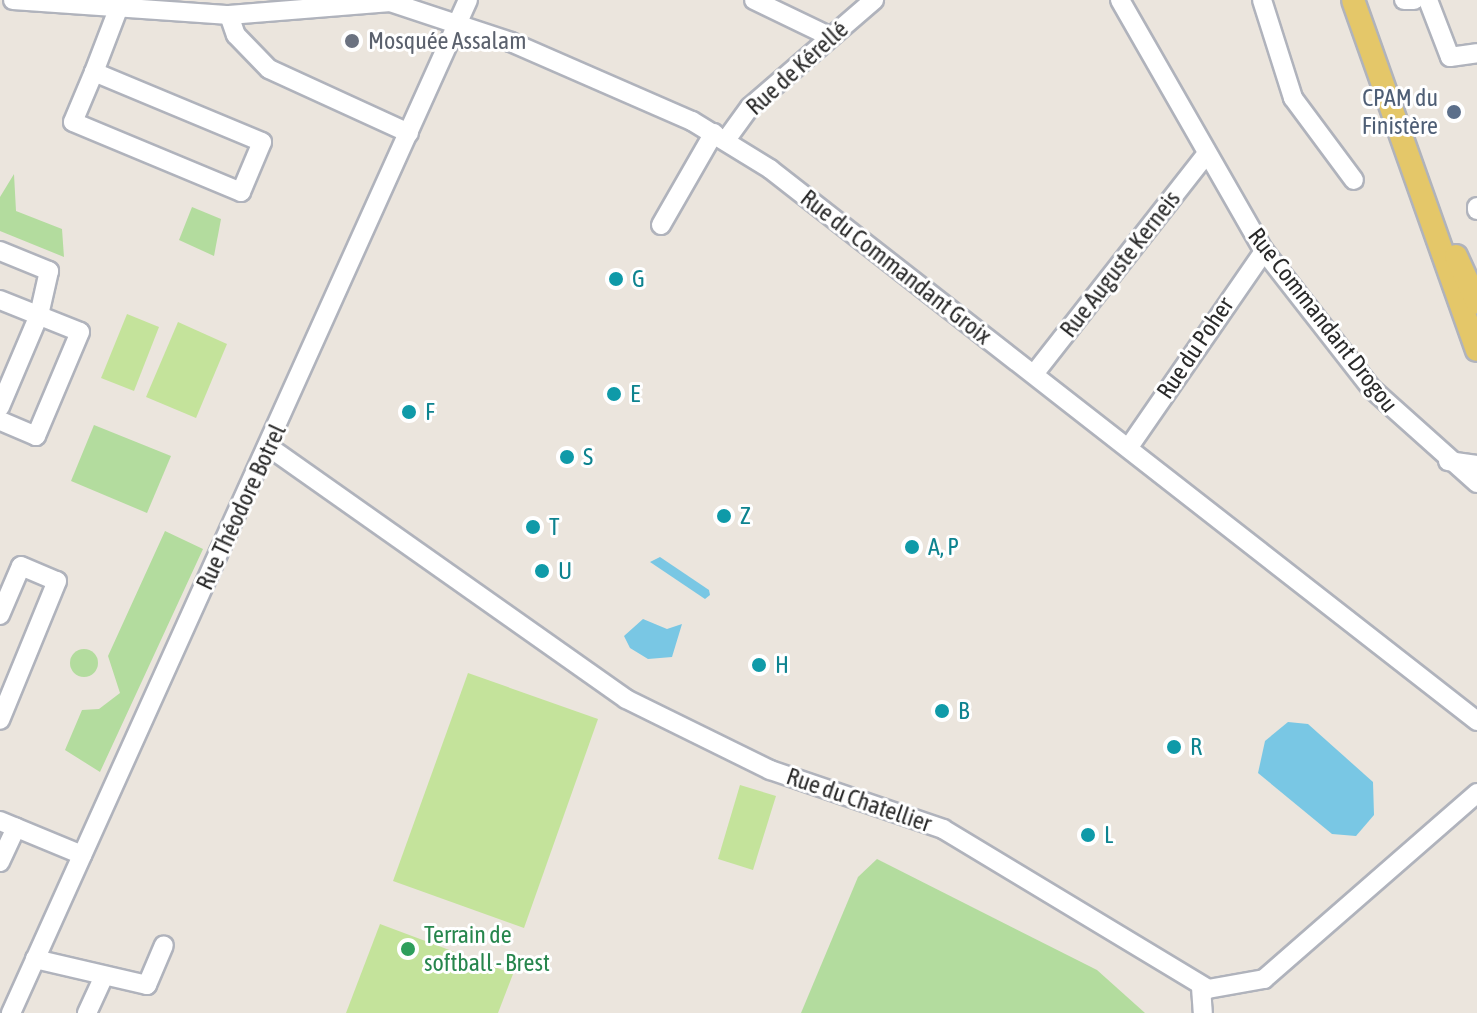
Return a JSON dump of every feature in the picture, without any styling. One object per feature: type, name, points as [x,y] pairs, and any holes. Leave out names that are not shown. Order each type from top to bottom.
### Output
[{"type":"main road","points":[[1353,0],[1477,350]]},
{"type":"main road","points":[[1365,0],[1417,158],[1477,302]]},
{"type":"street","name":"Rue du Commandant Groix","points":[[13,0],[83,2],[229,15],[275,5],[389,1],[458,23],[603,78],[720,136],[1129,447],[1477,721]]},
{"type":"street","name":"Rue Théodore Botrel","points":[[11,1013],[269,447],[468,0]]},
{"type":"street","points":[[754,0],[831,37]]},
{"type":"street","name":"Rue de Kérellé","points":[[661,225],[720,136],[874,0]]},
{"type":"street","name":"Rue Commandant Drogou","points":[[1120,0],[1206,155],[1264,251],[1372,389],[1448,461],[1476,479]]},
{"type":"street","points":[[1262,0],[1293,98],[1354,180]]},
{"type":"street","points":[[1404,0],[1414,0]]},
{"type":"street","points":[[1428,0],[1450,57],[1477,53]]},
{"type":"street","points":[[94,72],[262,142],[241,192],[73,122],[119,7]]},
{"type":"street","points":[[229,15],[236,35],[269,69],[409,133]]},
{"type":"street","name":"Rue Auguste Kerneis","points":[[1034,374],[1206,155]]},
{"type":"street","points":[[0,251],[49,271],[39,315],[0,407]]},
{"type":"street","name":"Rue du Poher","points":[[1129,447],[1264,251]]},
{"type":"street","points":[[0,300],[80,332],[36,436],[0,421]]},
{"type":"street","name":"Rue du Chatellier","points":[[269,447],[626,699],[770,770],[943,829],[1201,987]]},
{"type":"street","points":[[0,615],[21,566],[57,581],[4,700],[0,720]]},
{"type":"street","points":[[1203,1013],[1201,987],[1264,979],[1477,793]]},
{"type":"street","points":[[0,862],[8,824],[82,855]]},
{"type":"street","points":[[35,959],[147,985],[164,945]]},
{"type":"street","points":[[87,1013],[104,976]]},
{"type":"green space","points":[[14,174],[16,211],[62,229],[64,257],[0,231],[0,197]]},
{"type":"green space","points":[[192,207],[221,219],[214,256],[179,240]]},
{"type":"green space","points":[[127,314],[159,327],[134,391],[101,378]]},
{"type":"green space","points":[[178,322],[227,344],[196,418],[146,397]]},
{"type":"green space","points":[[94,425],[171,456],[147,513],[71,481]]},
{"type":"green space","points":[[165,531],[203,549],[100,772],[65,750],[82,710],[99,709],[120,693],[108,656]]},
{"type":"green space","points":[[84,649],[94,653],[98,663],[94,673],[84,677],[74,673],[70,663],[74,653]]},
{"type":"green space","points":[[468,673],[598,719],[524,928],[393,881]]},
{"type":"green space","points":[[740,785],[776,796],[753,870],[718,859]]},
{"type":"green space","points":[[877,859],[1097,970],[1145,1013],[801,1013],[858,877]]},
{"type":"green space","name":"Terrain de softball - Brest","points":[[380,924],[513,974],[498,1013],[346,1013]]},
{"type":"water","points":[[660,557],[709,590],[710,595],[705,599],[650,562]]},
{"type":"water","points":[[643,619],[667,629],[682,624],[672,657],[648,659],[630,648],[624,636]]},
{"type":"water","points":[[1288,722],[1308,724],[1373,782],[1374,815],[1356,836],[1332,834],[1258,773],[1265,741]]},
{"type":"place","name":"Mosquée Assalam","points":[[352,41]]},
{"type":"place","name":"CPAM du Finistère","points":[[1454,112]]},
{"type":"place","name":"G","points":[[616,279]]},
{"type":"place","name":"E","points":[[614,394]]},
{"type":"place","name":"F","points":[[409,412]]},
{"type":"place","name":"S","points":[[567,457]]},
{"type":"place","name":"Z","points":[[724,516]]},
{"type":"place","name":"T","points":[[533,527]]},
{"type":"place","name":"A, P","points":[[912,547]]},
{"type":"place","name":"U","points":[[542,571]]},
{"type":"place","name":"H","points":[[759,665]]},
{"type":"place","name":"B","points":[[942,711]]},
{"type":"place","name":"R","points":[[1174,747]]},
{"type":"place","name":"L","points":[[1088,835]]},
{"type":"place","name":"Terrain de softball - Brest","points":[[408,949]]}]
